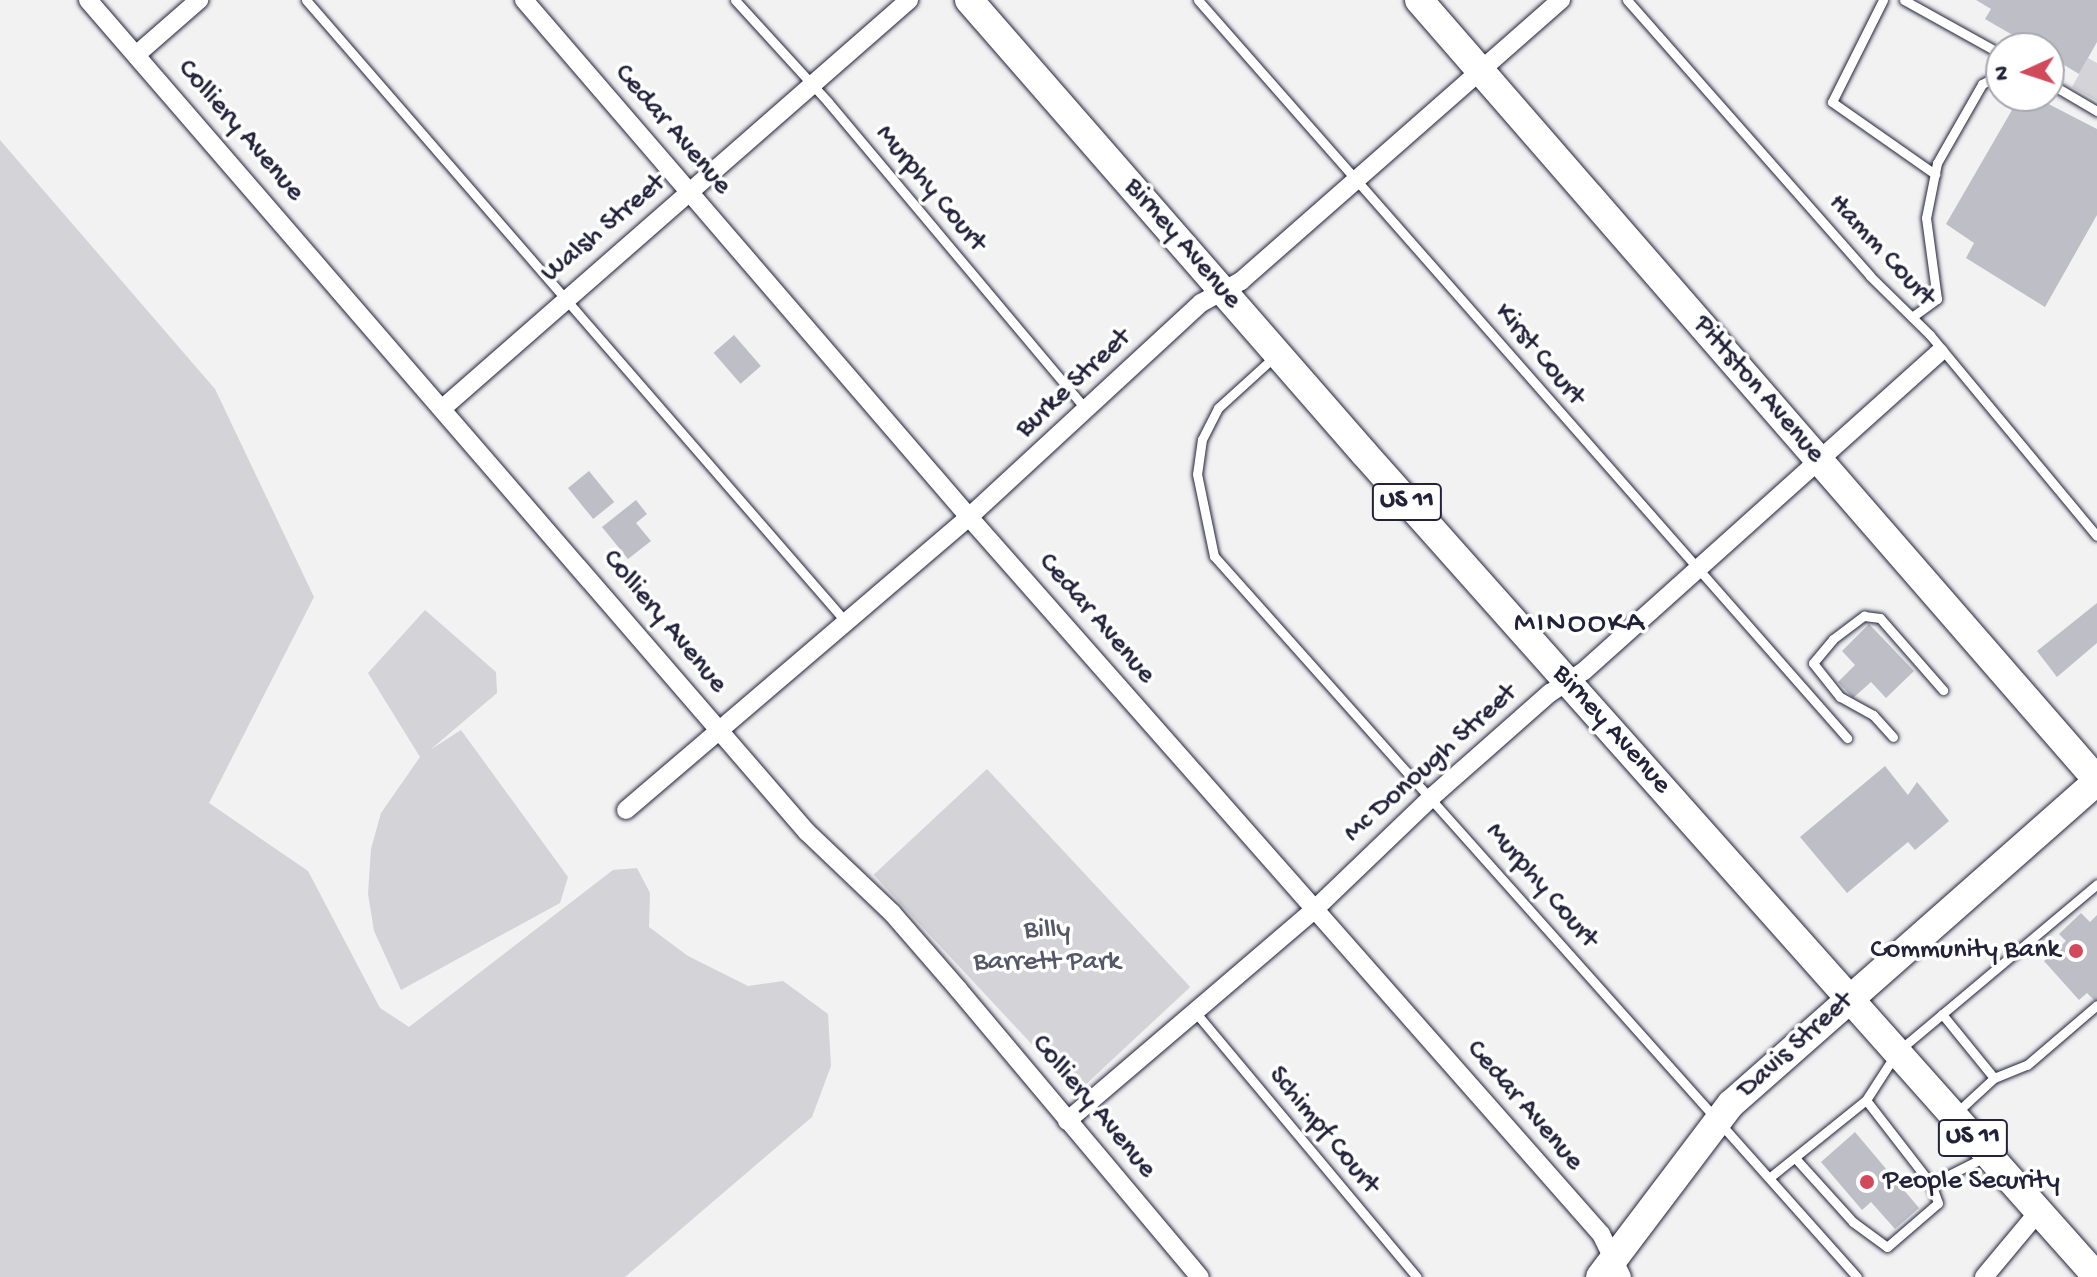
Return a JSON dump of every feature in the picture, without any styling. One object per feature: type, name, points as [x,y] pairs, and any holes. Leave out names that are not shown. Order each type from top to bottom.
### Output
[{"type":"main road","name":"Birney Avenue","points":[[969,0],[1567,682],[2097,1277]]},
{"type":"main road","name":"Pittston Avenue","points":[[1419,0],[2097,781]]},
{"type":"main road","name":"Davis Street","points":[[1612,1271],[1717,1120],[1849,999],[2097,781]]},
{"type":"street","name":"Colliery Avenue","points":[[88,0],[444,407],[807,832],[892,913],[1200,1277]]},
{"type":"street","points":[[136,55],[199,0]]},
{"type":"street","name":"Cedar Avenue","points":[[524,0],[969,517],[1601,1234],[1612,1271]]},
{"type":"street","name":"Walsh Street","points":[[444,407],[565,297],[688,194],[909,0]]},
{"type":"street","name":"Burke Street","points":[[626,810],[702,748],[717,728],[969,517],[1201,303],[1223,291],[1359,177],[1561,0]]},
{"type":"street","name":"Mc Donough Street","points":[[1067,1121],[1314,910],[1433,796],[1699,567],[1939,352]]},
{"type":"street","points":[[1984,1277],[2039,1211]]},
{"type":"lane","points":[[306,0],[845,621]]},
{"type":"lane","name":"Murphy Court","points":[[735,0],[812,84],[1087,411]]},
{"type":"lane","name":"Kirst Court","points":[[1198,0],[1359,177],[1550,404],[1699,567],[1847,738]]},
{"type":"lane","name":"Hamm Court","points":[[1627,0],[1912,317],[2097,536]]},
{"type":"lane","points":[[1883,0],[1832,102],[1935,174]]},
{"type":"lane","points":[[1904,0],[1985,45]]},
{"type":"lane","points":[[1912,317],[1937,299],[1926,218],[1935,174],[1985,82]]},
{"type":"lane","points":[[2065,92],[2097,111]]},
{"type":"lane","name":"Murphy Court","points":[[1278,354],[1218,408],[1202,439],[1197,474],[1202,519],[1214,556],[1433,796],[1857,1277]]},
{"type":"lane","points":[[1893,737],[1873,715],[1840,697],[1813,663],[1864,616],[1880,618],[1943,690]]},
{"type":"lane","points":[[1769,1178],[1866,1100],[1897,1052],[2097,884]]},
{"type":"lane","points":[[1953,1115],[1994,1078],[2027,1065],[2097,1005]]},
{"type":"lane","name":"Schimpf Court","points":[[1196,1013],[1417,1277]]},
{"type":"lane","points":[[1942,1014],[1994,1078]]},
{"type":"lane","points":[[1796,1159],[1853,1222],[1887,1247],[1938,1203],[1931,1184],[1866,1100]]},
{"type":"lane","points":[[1931,1184],[1989,1155]]},
{"type":"green space","points":[[2088,58],[2097,63],[2097,101],[2072,87]]},
{"type":"green space","points":[[0,140],[215,389],[314,597],[209,803],[308,871],[380,1008],[409,1027],[613,870],[637,868],[650,893],[649,927],[688,956],[748,986],[783,981],[828,1014],[831,1066],[812,1117],[625,1277],[0,1277]]},
{"type":"green space","points":[[425,610],[496,672],[497,693],[430,750],[461,730],[568,877],[560,903],[401,990],[374,931],[368,894],[371,849],[381,813],[420,757],[368,673]]},
{"type":"green space","name":"Billy Barrett Park","points":[[987,769],[1190,987],[1077,1093],[874,875]]},
{"type":"building","points":[[1976,0],[2097,0],[2097,42],[2079,74],[2065,66],[2065,32],[2007,32],[1985,19],[1991,9]]},
{"type":"building","points":[[2011,112],[2064,112],[2097,129],[2097,215],[2045,307],[1966,258],[1974,243],[1946,224]]},
{"type":"building","points":[[734,335],[761,366],[741,384],[714,353]]},
{"type":"building","points":[[589,471],[614,502],[593,519],[568,488]]},
{"type":"building","points":[[636,500],[647,514],[636,523],[651,541],[628,559],[602,527]]},
{"type":"building","points":[[2097,603],[2097,643],[2057,677],[2037,651]]},
{"type":"building","points":[[1869,624],[1914,671],[1886,698],[1871,682],[1853,698],[1838,682],[1855,665],[1842,651]]},
{"type":"building","points":[[1885,766],[1908,795],[1917,782],[1949,821],[1915,850],[1908,842],[1847,893],[1800,837]]},
{"type":"building","name":"Community Bank","points":[[2081,913],[2090,922],[2097,915],[2097,1003],[2087,993],[2079,1000],[2044,961],[2066,941],[2059,934]]},
{"type":"building","name":"People Security","points":[[1855,1132],[1919,1208],[1895,1229],[1871,1202],[1862,1210],[1821,1162]]},
{"type":"place","name":"Community Bank","points":[[2076,951]]},
{"type":"place","name":"People Security","points":[[1867,1182]]},
{"type":"district","name":"MINOOKA","points":[[1580,625]]}]
